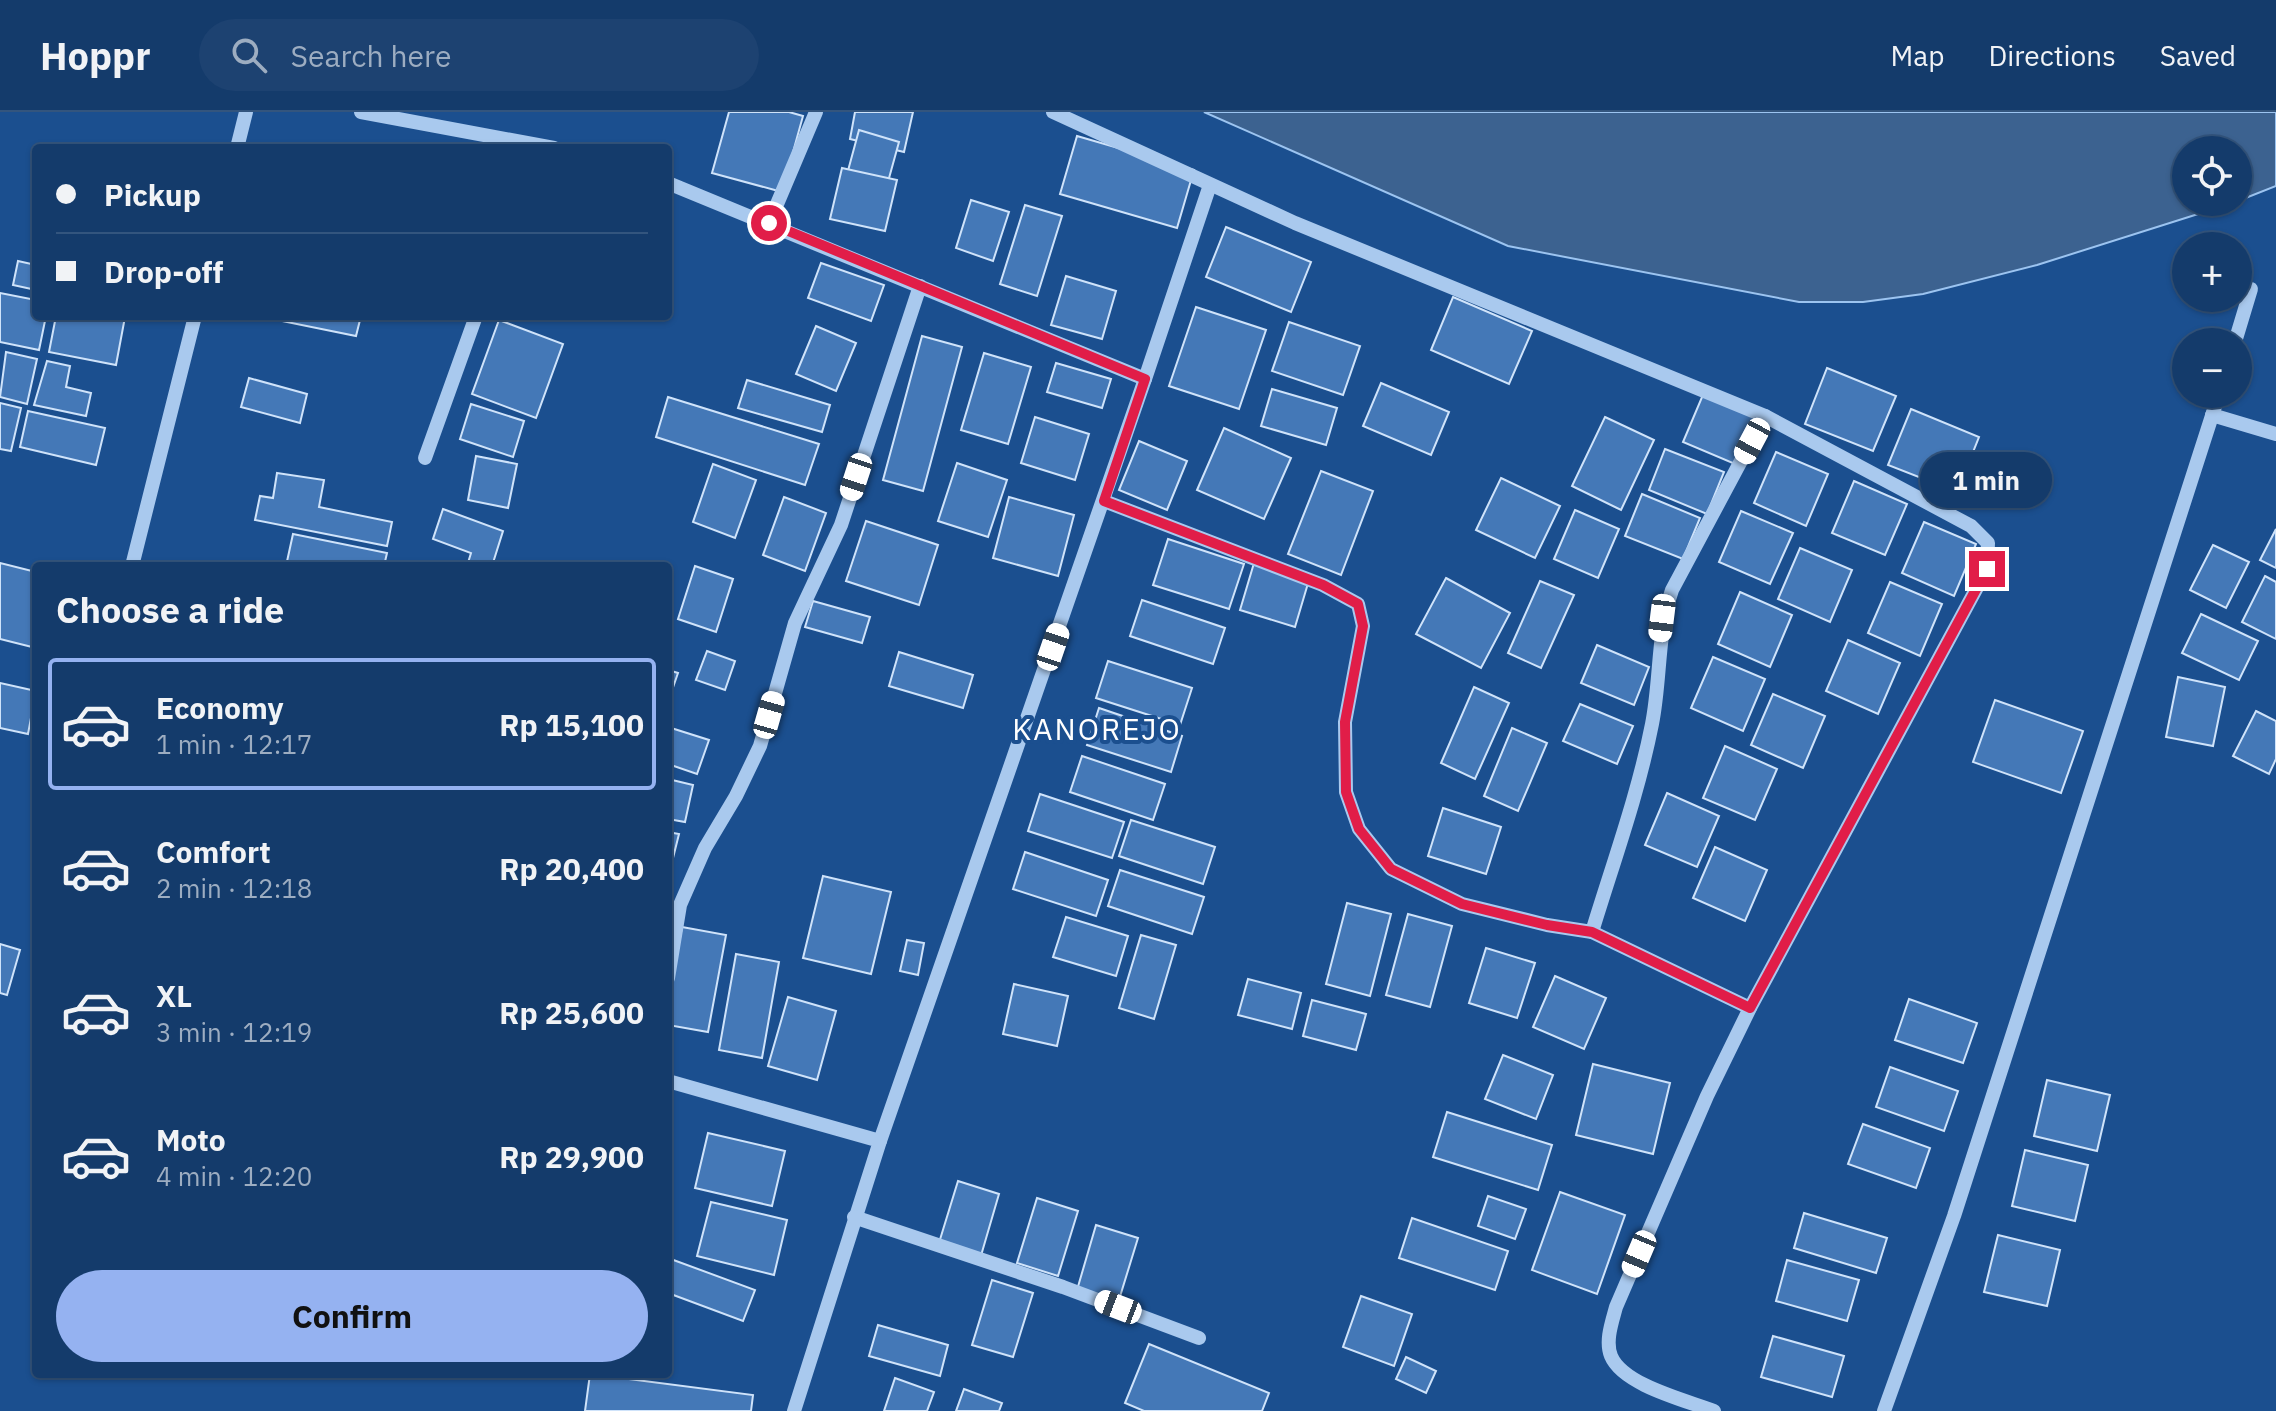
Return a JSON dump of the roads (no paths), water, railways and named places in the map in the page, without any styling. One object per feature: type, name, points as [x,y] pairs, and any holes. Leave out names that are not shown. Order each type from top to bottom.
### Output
[{"type":"street","points":[[238,144],[246,112]]},
{"type":"street","points":[[361,112],[528,144]]},
{"type":"street","points":[[769,223],[816,112]]},
{"type":"street","points":[[1053,112],[1210,185],[1765,416],[1983,535],[1989,555],[1987,569],[1750,1008],[1707,1096],[1609,1331],[1610,1355],[1621,1371],[1635,1381],[1714,1411]]},
{"type":"street","points":[[672,185],[1145,379]]},
{"type":"street","points":[[794,1411],[854,1217],[1104,501],[1210,185]]},
{"type":"street","points":[[672,954],[680,905],[705,848],[736,796],[760,746],[795,623],[841,525],[920,286]]},
{"type":"street","points":[[133,562],[194,320]]},
{"type":"street","points":[[425,458],[475,320]]},
{"type":"street","points":[[1884,1411],[1954,1216],[2214,408]]},
{"type":"street","points":[[2212,415],[2276,434]]},
{"type":"street","points":[[1592,932],[1643,768],[1659,675],[1662,618],[1672,590],[1765,416]]},
{"type":"street","points":[[1104,501],[1323,585],[1358,604],[1363,626],[1345,722],[1346,792],[1359,829],[1391,869],[1462,904],[1547,925],[1592,932],[1750,1008]]},
{"type":"street","points":[[672,1082],[880,1141]]},
{"type":"street","points":[[854,1217],[1063,1287],[1199,1338]]},
{"type":"water","points":[[1204,112],[2276,112],[2276,186],[2252,195],[2252,136],[2172,136],[2172,216],[2192,216],[2037,265],[1923,294],[1863,302],[1799,302],[1508,246]]},
{"type":"district","name":"KANOREJO","points":[[1097,730]]}]
